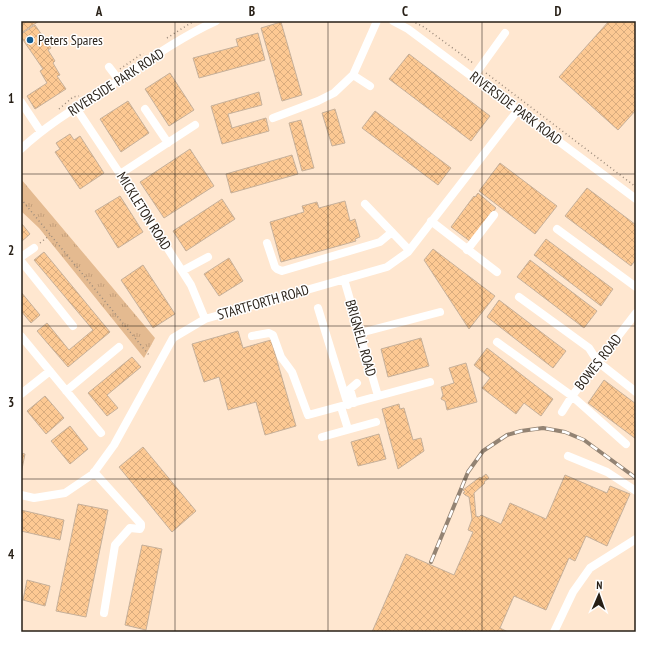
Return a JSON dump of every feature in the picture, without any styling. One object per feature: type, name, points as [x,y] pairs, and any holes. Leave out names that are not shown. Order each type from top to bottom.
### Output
[{"type":"street","name":"RIVERSIDE PARK ROAD","points":[[21,149],[41,132],[193,31],[216,21]]},
{"type":"street","points":[[272,118],[318,101],[334,93],[353,75],[377,21]]},
{"type":"street","name":"RIVERSIDE PARK ROAD","points":[[393,21],[408,29],[474,76],[636,199]]},
{"type":"street","points":[[474,76],[506,33]]},
{"type":"street","points":[[109,67],[119,80]]},
{"type":"street","points":[[353,75],[370,86]]},
{"type":"street","points":[[21,102],[41,132]]},
{"type":"street","name":"MICKLETON ROAD","points":[[76,108],[191,285],[205,319]]},
{"type":"street","points":[[146,108],[168,143]]},
{"type":"street","name":"STARTFORTH ROAD","points":[[21,495],[34,498],[65,493],[94,472],[114,445],[173,338],[205,319],[387,267],[409,250],[518,110]]},
{"type":"street","points":[[120,174],[195,125]]},
{"type":"street","points":[[365,204],[409,250]]},
{"type":"street","points":[[467,250],[494,215]]},
{"type":"street","points":[[431,221],[497,272]]},
{"type":"street","points":[[557,229],[636,286]]},
{"type":"street","points":[[267,243],[275,267],[277,270],[282,271],[380,242],[392,232]]},
{"type":"street","points":[[21,257],[34,248]]},
{"type":"street","points":[[182,271],[208,257]]},
{"type":"street","points":[[21,261],[73,326]]},
{"type":"street","name":"BRIGNELL ROAD","points":[[344,279],[378,396]]},
{"type":"street","points":[[519,297],[589,348],[598,362],[636,392]]},
{"type":"street","points":[[318,308],[347,405]]},
{"type":"street","points":[[360,334],[440,312]]},
{"type":"street","name":"BOWES ROAD","points":[[562,412],[572,396],[636,313]]},
{"type":"street","points":[[252,336],[269,333],[273,335],[281,357],[292,372],[308,415],[430,382]]},
{"type":"street","points":[[21,336],[101,433]]},
{"type":"street","points":[[498,342],[572,396],[626,444]]},
{"type":"street","points":[[66,391],[119,347]]},
{"type":"street","points":[[21,394],[50,371]]},
{"type":"street","points":[[348,429],[347,405],[350,389],[358,383]]},
{"type":"street","points":[[322,437],[376,422]]},
{"type":"street","points":[[568,456],[607,472],[636,491]]},
{"type":"street","points":[[94,472],[141,524],[140,529],[130,528],[115,545],[104,613]]},
{"type":"street","points":[[554,632],[572,592],[590,568],[636,539]]},
{"type":"path","points":[[412,21],[424,27],[480,68],[636,187]]},
{"type":"path","points":[[21,199],[149,355]]},
{"type":"path","points":[[34,248],[50,235]]},
{"type":"green space","points":[[21,179],[155,338],[144,358],[39,228],[21,211]]},
{"type":"building","points":[[21,21],[39,21],[21,33]]},
{"type":"building","points":[[609,21],[636,21],[636,110],[618,130],[559,77]]},
{"type":"building","points":[[281,22],[302,95],[282,101],[261,28]]},
{"type":"building","points":[[35,25],[51,48],[48,50],[55,61],[53,63],[60,75],[57,76],[66,89],[35,109],[27,96],[47,83],[40,71],[43,69],[21,37],[21,34]]},
{"type":"building","points":[[258,33],[265,60],[199,78],[193,58],[238,46],[236,39]]},
{"type":"building","points":[[409,54],[490,116],[471,141],[389,79]]},
{"type":"building","points":[[170,73],[194,110],[169,126],[145,89]]},
{"type":"building","points":[[259,92],[262,105],[228,114],[232,128],[266,118],[269,131],[222,144],[211,106]]},
{"type":"building","points":[[128,101],[149,133],[121,152],[100,119]]},
{"type":"building","points":[[335,109],[345,143],[332,146],[322,113]]},
{"type":"building","points":[[375,111],[451,168],[438,185],[362,128]]},
{"type":"building","points":[[301,120],[314,168],[302,171],[289,123]]},
{"type":"building","points":[[70,134],[74,140],[80,136],[104,173],[80,189],[55,152],[60,149],[56,143]]},
{"type":"building","points":[[190,149],[214,186],[164,218],[140,182]]},
{"type":"building","points":[[292,155],[298,174],[231,193],[226,174]]},
{"type":"building","points":[[500,163],[557,206],[535,234],[479,191]]},
{"type":"building","points":[[587,188],[636,225],[636,259],[631,266],[565,216]]},
{"type":"building","points":[[478,193],[496,208],[471,242],[451,227],[474,196],[475,197]]},
{"type":"building","points":[[120,196],[143,232],[118,248],[95,211]]},
{"type":"building","points":[[222,199],[235,219],[186,251],[173,231]]},
{"type":"building","points":[[345,201],[350,221],[355,219],[360,237],[355,239],[356,241],[281,262],[270,222],[304,212],[302,206],[317,202],[319,208]]},
{"type":"building","points":[[22,224],[30,234],[21,242],[21,225]]},
{"type":"building","points":[[546,239],[613,289],[601,306],[534,255]]},
{"type":"building","points":[[433,249],[495,296],[469,329],[424,260]]},
{"type":"building","points":[[44,252],[110,332],[68,367],[37,331],[47,323],[69,350],[93,330],[34,260]]},
{"type":"building","points":[[229,258],[243,281],[219,296],[204,274]]},
{"type":"building","points":[[530,260],[597,311],[584,328],[517,277]]},
{"type":"building","points":[[143,265],[175,314],[153,328],[121,280]]},
{"type":"building","points":[[21,292],[40,315],[31,323],[21,311]]},
{"type":"building","points":[[499,300],[566,351],[553,368],[487,317]]},
{"type":"building","points":[[238,331],[243,348],[271,340],[296,426],[265,435],[256,402],[228,410],[219,377],[204,382],[192,344]]},
{"type":"building","points":[[421,338],[429,366],[388,377],[381,349]]},
{"type":"building","points":[[487,348],[553,399],[541,416],[524,403],[516,414],[482,388],[490,378],[474,365]]},
{"type":"building","points":[[132,357],[141,367],[107,395],[118,408],[107,416],[88,393]]},
{"type":"building","points":[[466,363],[477,402],[447,410],[445,401],[441,399],[443,395],[441,387],[454,383],[449,368]]},
{"type":"building","points":[[604,380],[636,404],[636,439],[588,403]]},
{"type":"building","points":[[45,396],[64,418],[46,434],[27,411]]},
{"type":"building","points":[[399,404],[400,409],[404,408],[413,440],[421,438],[424,451],[398,469],[382,409]]},
{"type":"building","points":[[70,426],[88,449],[70,464],[51,441]]},
{"type":"building","points":[[379,434],[386,459],[358,466],[351,442]]},
{"type":"building","points":[[143,447],[196,511],[172,532],[119,467]]},
{"type":"building","points":[[21,453],[25,454],[21,474]]},
{"type":"building","points":[[486,474],[489,478],[474,493],[476,516],[479,517],[481,515],[501,524],[510,503],[546,519],[565,475],[607,493],[610,486],[630,494],[607,546],[586,536],[575,561],[569,558],[546,610],[514,596],[500,628],[508,632],[372,632],[406,554],[454,575],[473,532],[468,530],[472,519],[469,497],[463,493],[465,492],[463,490]]},
{"type":"building","points":[[78,504],[108,510],[86,617],[56,611]]},
{"type":"building","points":[[21,510],[64,520],[60,540],[21,531]]},
{"type":"building","points":[[142,545],[162,549],[146,630],[125,625]]},
{"type":"building","points":[[27,580],[50,586],[45,606],[23,600]]},
{"type":"railway","points":[[431,562],[468,472],[483,451],[507,435],[521,431],[543,428],[565,432],[584,440],[636,478]]},
{"type":"place","name":"Peters Spares","points":[[30,40]]}]
